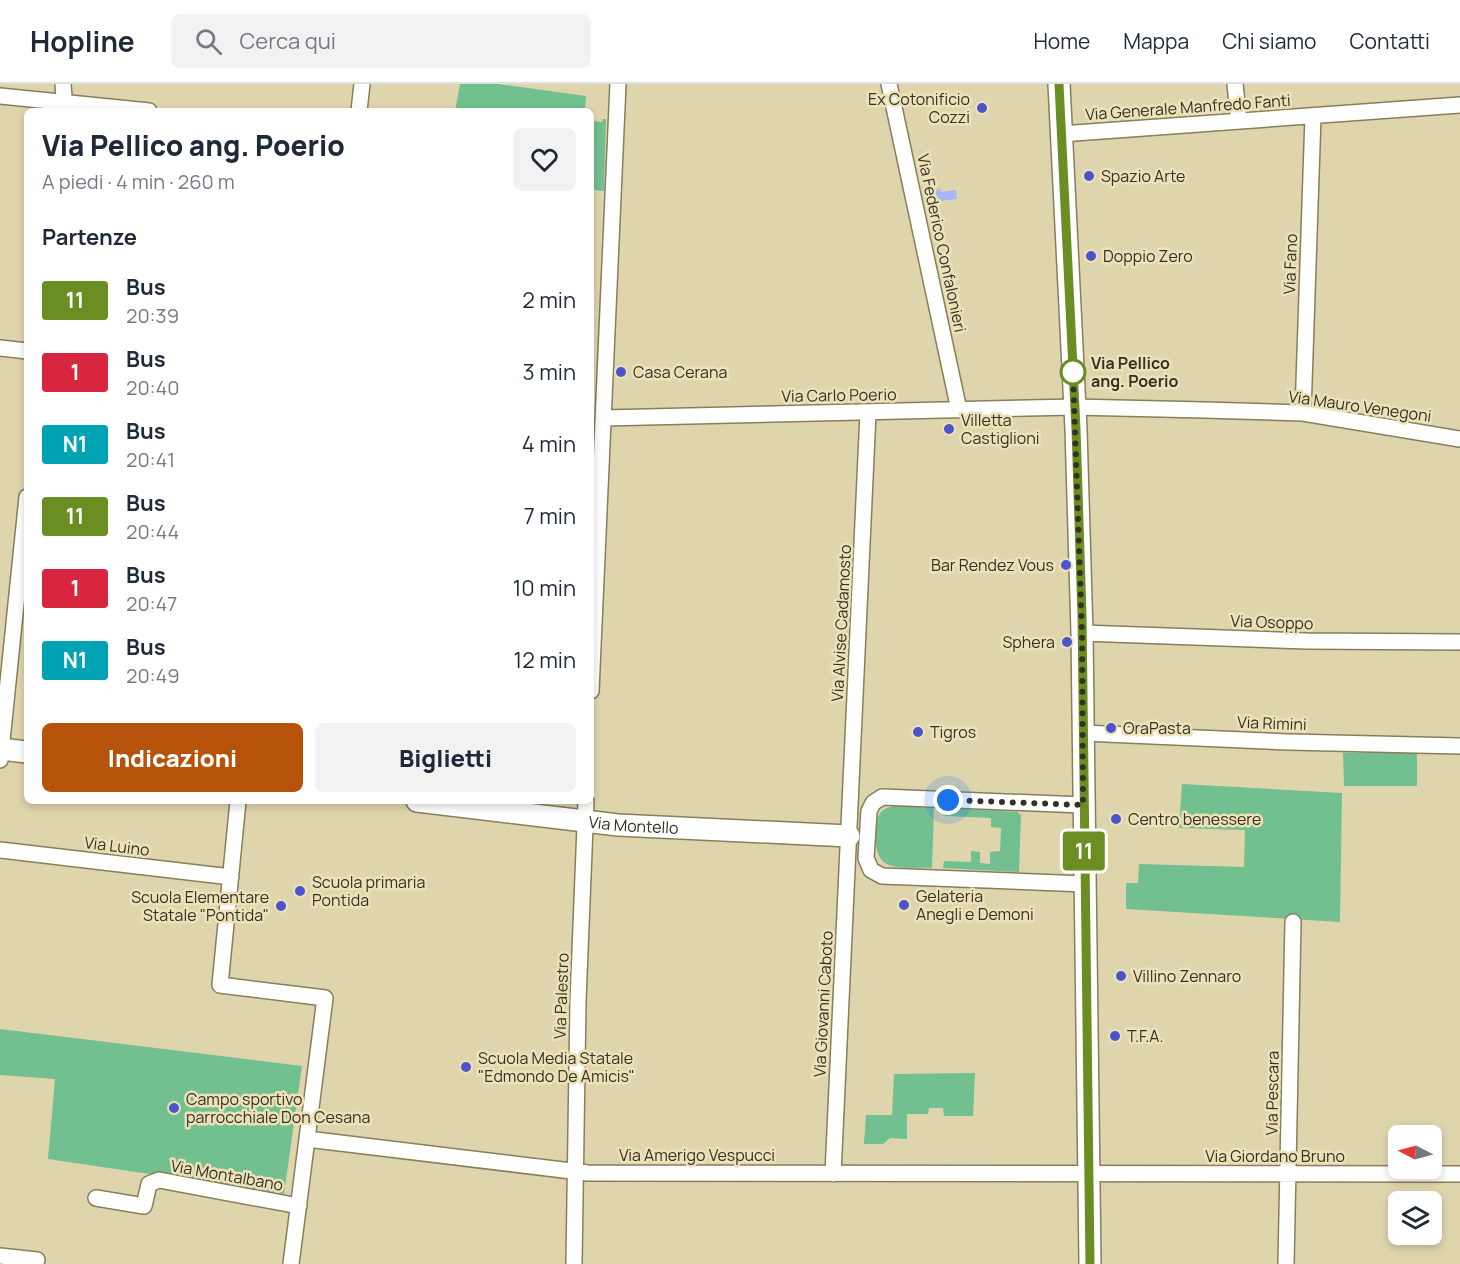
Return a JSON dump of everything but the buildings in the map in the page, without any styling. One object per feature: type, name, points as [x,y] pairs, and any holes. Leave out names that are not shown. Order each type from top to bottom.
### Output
[{"type":"street","points":[[63,84],[65,107]]},
{"type":"street","points":[[359,108],[362,84]]},
{"type":"street","points":[[594,550],[595,503],[604,418],[618,84]]},
{"type":"street","name":"Via Federico Confalonieri","points":[[889,84],[959,410]]},
{"type":"street","points":[[1059,84],[1082,633],[1090,1264]]},
{"type":"street","points":[[1235,84],[1239,121]]},
{"type":"street","points":[[0,96],[65,107],[86,108]]},
{"type":"street","name":"Via Generale Manfredo Fanti","points":[[1061,134],[1460,105]]},
{"type":"street","name":"Via Fano","points":[[1303,412],[1313,116]]},
{"type":"street","points":[[0,348],[24,351]]},
{"type":"street","name":"Via Carlo Poerio","points":[[604,418],[1074,407]]},
{"type":"street","name":"Via Mauro Venegoni","points":[[1074,407],[1303,412],[1460,439]]},
{"type":"street","name":"Via Alvise Cadamosto","points":[[849,836],[868,413]]},
{"type":"street","points":[[24,554],[19,650],[0,753],[24,752]]},
{"type":"street","name":"Via Osoppo","points":[[1082,633],[1307,641],[1460,642]]},
{"type":"street","name":"Via Rimini","points":[[1083,733],[1289,742],[1460,746]]},
{"type":"street","points":[[1083,805],[886,797],[876,801],[849,836],[866,858],[871,870],[882,876],[1085,884]]},
{"type":"street","points":[[238,804],[220,985],[325,998],[291,1264]]},
{"type":"street","name":"Via Montello","points":[[468,804],[586,811],[618,825],[849,836]]},
{"type":"street","name":"Via Palestro","points":[[574,1264],[578,1001],[586,811]]},
{"type":"street","points":[[866,858],[870,811]]},
{"type":"street","name":"Via Giovanni Caboto","points":[[833,1174],[849,836]]},
{"type":"street","name":"Via Luino","points":[[0,850],[231,877]]},
{"type":"street","name":"Via Pescara","points":[[1286,1264],[1293,922]]},
{"type":"street","name":"Via Amerigo Vespucci","points":[[307,1139],[575,1172],[1089,1173]]},
{"type":"street","name":"Via Giordano Bruno","points":[[1089,1173],[1460,1174]]},
{"type":"street","name":"Via Montalbano","points":[[96,1198],[144,1206],[149,1184],[159,1180],[298,1206]]},
{"type":"street","points":[[0,1256],[37,1260]]},
{"type":"green space","points":[[460,84],[498,84],[586,96],[585,108],[456,108]]},
{"type":"green space","points":[[606,119],[604,191],[594,190],[594,121],[602,122]]},
{"type":"green space","points":[[1417,752],[1417,786],[1344,786],[1343,753]]},
{"type":"green space","points":[[1182,784],[1342,793],[1340,922],[1126,909],[1126,883],[1138,883],[1139,864],[1244,867],[1245,830],[1179,828]]},
{"type":"green space","points":[[899,806],[934,808],[932,868],[895,867],[881,859],[875,839],[878,817],[885,809]]},
{"type":"green space","points":[[946,808],[1017,812],[1021,815],[1019,872],[943,868],[944,861],[971,862],[971,851],[980,852],[980,863],[990,864],[990,852],[1000,851],[1001,828],[991,827],[991,818],[945,816]]},
{"type":"green space","name":"Campo sportivo parrocchiale Don Cesana","points":[[0,1029],[302,1066],[284,1194],[48,1159],[55,1079],[0,1075]]},
{"type":"green space","points":[[975,1073],[973,1116],[944,1116],[943,1108],[929,1108],[928,1114],[907,1114],[907,1139],[890,1138],[883,1144],[864,1144],[866,1115],[892,1115],[894,1074]]},
{"type":"water","points":[[940,189],[941,192],[956,190],[957,199],[939,201],[934,190]]},
{"type":"bus line","name":"11","points":[[1059,84],[1076,429],[1082,615],[1090,1264]]},
{"type":"place","name":"Ex Cotonificio Cozzi","points":[[982,108]]},
{"type":"place","name":"Spazio Arte","points":[[1089,176]]},
{"type":"place","name":"Doppio Zero","points":[[1091,256]]},
{"type":"place","name":"Casa Cerana","points":[[621,372]]},
{"type":"place","name":"Via Pellico ang. Poerio","points":[[1073,372]]},
{"type":"place","name":"Villetta Castiglioni","points":[[949,429]]},
{"type":"place","name":"Bar Rendez Vous","points":[[1066,565]]},
{"type":"place","name":"Sphera","points":[[1067,642]]},
{"type":"place","name":"OraPasta","points":[[1111,728]]},
{"type":"place","name":"Tigros","points":[[918,732]]},
{"type":"place","name":"Centro benessere","points":[[1116,819]]},
{"type":"place","name":"Scuola primaria Pontida","points":[[300,891]]},
{"type":"place","name":"Gelateria Anegli e Demoni","points":[[904,905]]},
{"type":"place","name":"Scuola Elementare Statale \"Pontida\"","points":[[281,906]]},
{"type":"place","name":"Villino Zennaro","points":[[1121,976]]},
{"type":"place","name":"T.F.A.","points":[[1115,1036]]},
{"type":"place","name":"Scuola Media Statale \"Edmondo De Amicis\"","points":[[466,1067]]},
{"type":"place","name":"Campo sportivo parrocchiale Don Cesana","points":[[174,1108]]},
{"type":"route","points":[[948,800],[1083,805],[1082,633],[1073,372]]}]
